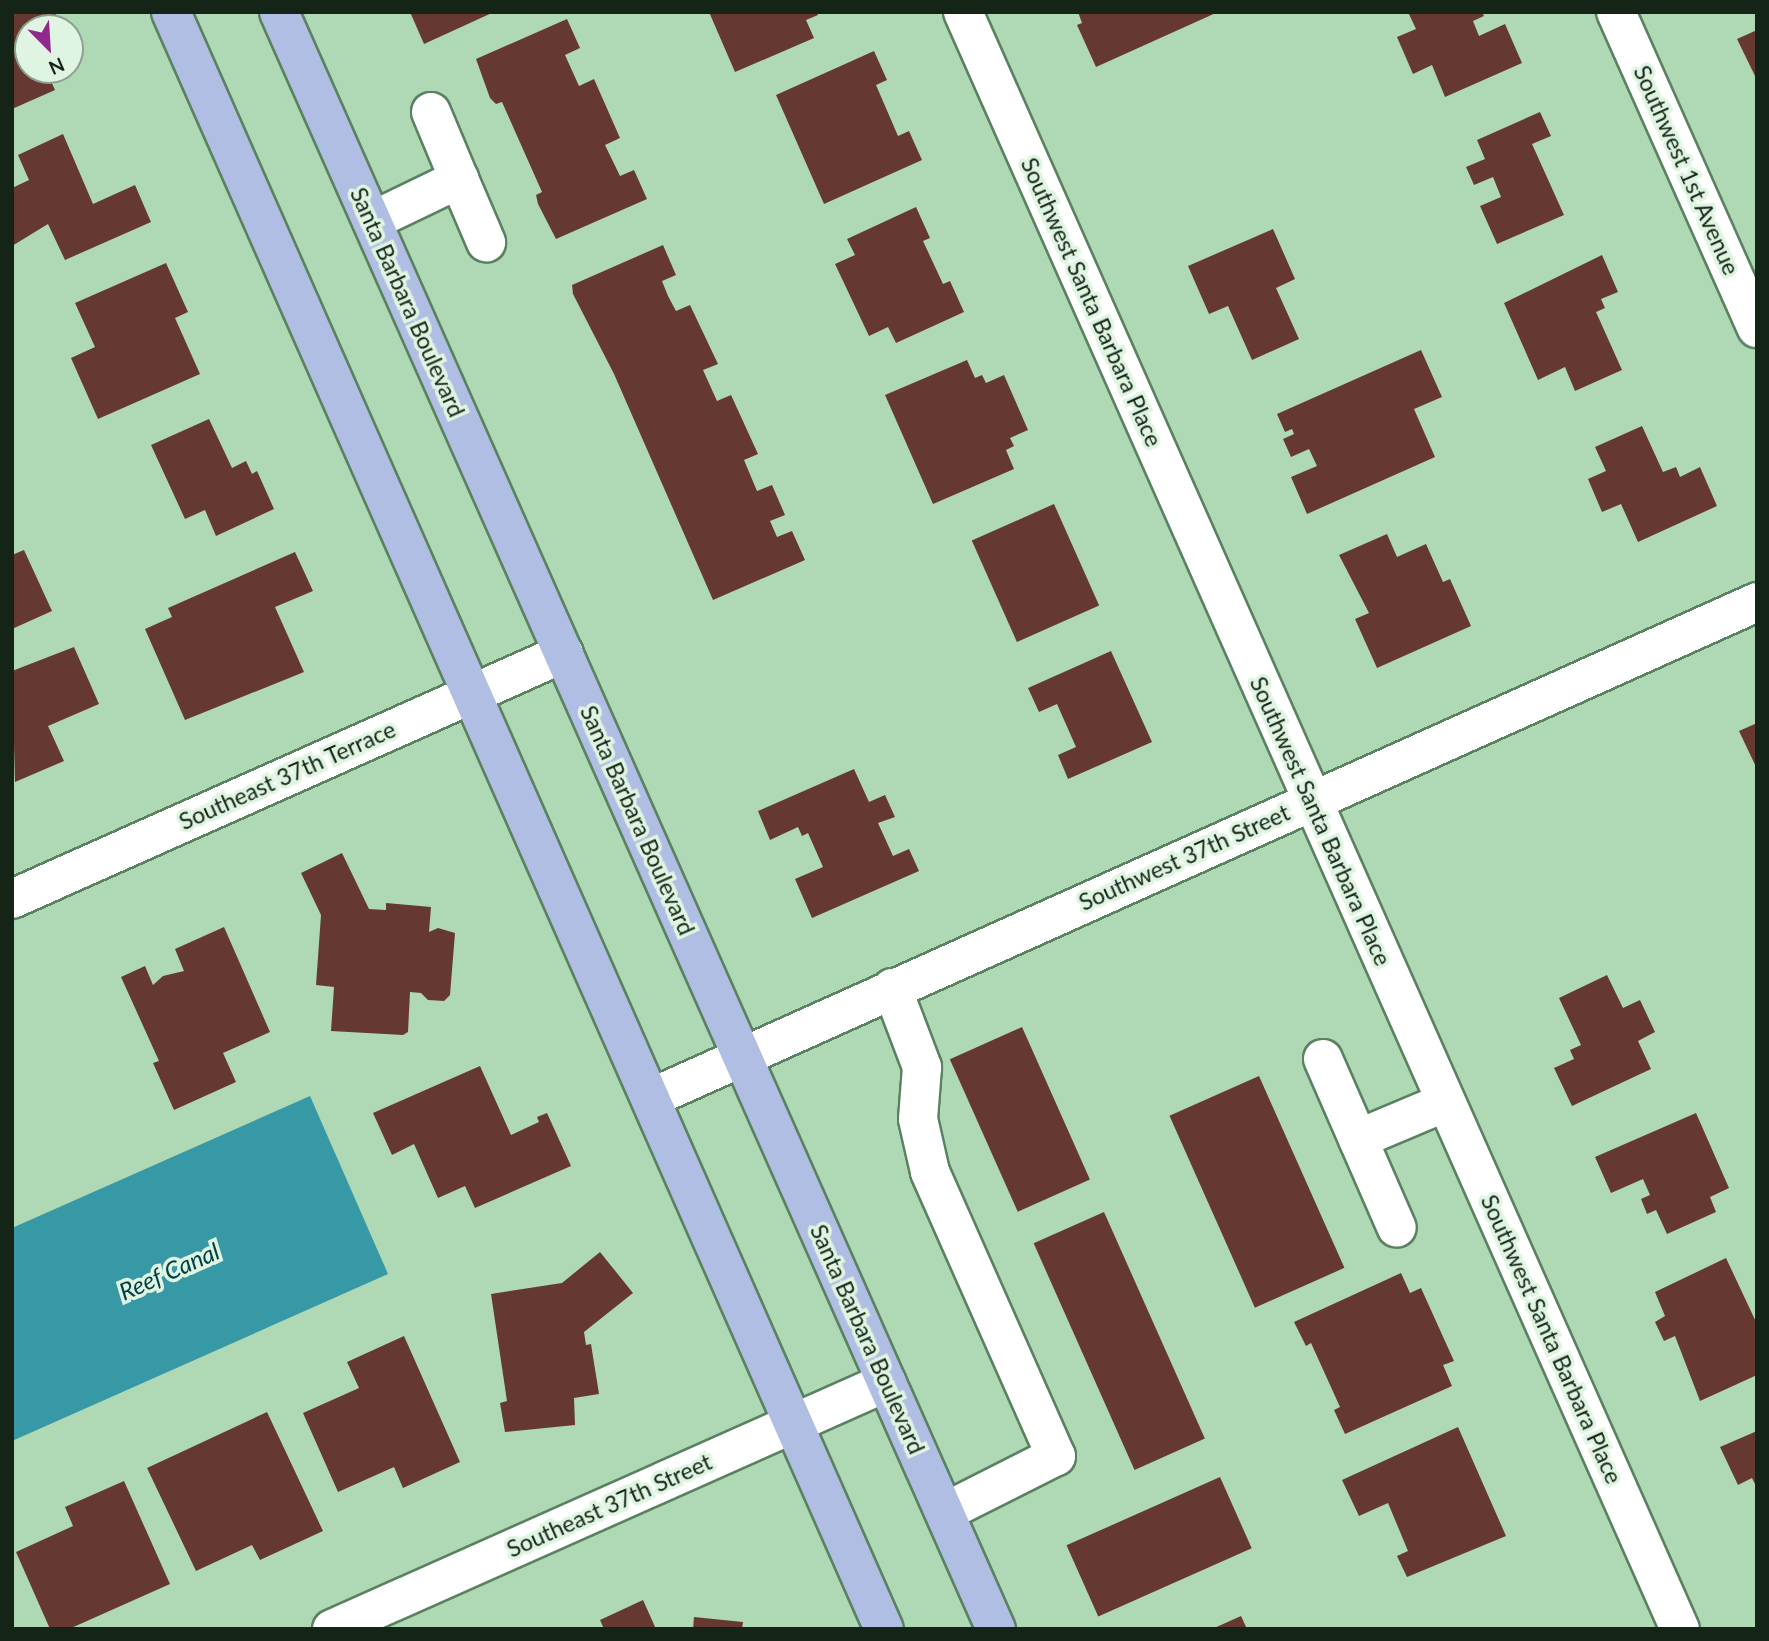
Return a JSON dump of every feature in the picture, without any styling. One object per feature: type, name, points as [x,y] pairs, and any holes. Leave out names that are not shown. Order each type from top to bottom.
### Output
[{"type":"main road","points":[[171,12],[884,1629]]},
{"type":"main road","name":"Santa Barbara Boulevard","points":[[279,12],[996,1629]]},
{"type":"street","name":"Southwest Santa Barbara Place","points":[[963,12],[1681,1629]]},
{"type":"street","name":"Southwest 1st Avenue","points":[[1616,12],[1757,328]]},
{"type":"street","points":[[431,112],[486,242]]},
{"type":"street","points":[[372,221],[459,178]]},
{"type":"street","name":"Southwest 37th Street","points":[[651,1098],[1757,602]]},
{"type":"street","name":"Southeast 37th Terrace","points":[[12,899],[564,653]]},
{"type":"street","points":[[892,988],[922,1067],[918,1119],[930,1172],[1056,1456],[945,1512]]},
{"type":"street","points":[[1323,1059],[1397,1228]]},
{"type":"street","points":[[1358,1139],[1447,1102]]},
{"type":"street","name":"Southeast 37th Street","points":[[332,1629],[887,1382]]},
{"type":"water","name":"Reef Canal","points":[[310,1096],[388,1274],[12,1441],[12,1228]]},
{"type":"building","points":[[12,12],[55,12],[56,14],[14,14],[14,84],[52,84],[55,90],[12,109]]},
{"type":"building","points":[[410,12],[494,12],[424,44]]},
{"type":"building","points":[[709,12],[817,12],[818,15],[806,20],[814,38],[735,72]]},
{"type":"building","points":[[1078,12],[1218,12],[1096,67],[1077,25],[1082,23]]},
{"type":"building","points":[[1408,12],[1482,12],[1484,16],[1473,21],[1479,36],[1505,24],[1522,63],[1445,97],[1432,65],[1413,74],[1397,37],[1416,29]]},
{"type":"building","points":[[567,19],[580,48],[565,55],[579,86],[594,79],[620,138],[605,145],[620,176],[634,170],[647,199],[556,239],[538,204],[536,195],[542,192],[502,102],[496,104],[490,98],[476,59]]},
{"type":"building","points":[[1757,30],[1757,80],[1737,39]]},
{"type":"building","points":[[874,51],[887,80],[876,85],[898,136],[909,131],[922,160],[824,204],[776,95]]},
{"type":"building","points":[[1540,112],[1551,136],[1532,144],[1564,215],[1497,244],[1480,206],[1501,197],[1493,177],[1474,185],[1466,167],[1485,159],[1477,140]]},
{"type":"building","points":[[63,134],[93,204],[135,185],[151,222],[65,260],[48,224],[12,246],[12,188],[29,180],[18,155]]},
{"type":"building","points":[[916,207],[930,238],[923,241],[943,284],[950,281],[964,312],[896,343],[888,327],[869,336],[835,264],[855,255],[847,239]]},
{"type":"building","points":[[1273,229],[1295,279],[1276,288],[1299,339],[1252,360],[1228,306],[1209,314],[1188,266]]},
{"type":"building","points":[[663,245],[676,275],[662,281],[668,296],[676,311],[690,305],[718,364],[703,370],[717,401],[731,395],[758,454],[744,460],[757,491],[772,485],[785,515],[770,521],[777,537],[792,531],[805,560],[713,600],[614,374],[573,294],[572,285]]},
{"type":"building","points":[[1602,255],[1618,292],[1601,299],[1605,308],[1596,312],[1622,370],[1575,391],[1565,367],[1538,380],[1504,303]]},
{"type":"building","points":[[166,263],[188,312],[175,318],[200,374],[98,419],[71,358],[95,347],[75,303]]},
{"type":"building","points":[[1421,350],[1442,397],[1414,409],[1435,457],[1307,514],[1291,477],[1317,466],[1309,449],[1291,457],[1283,439],[1294,434],[1292,429],[1285,432],[1277,414]]},
{"type":"building","points":[[967,360],[975,378],[982,375],[986,383],[1004,375],[1028,430],[1010,438],[1014,446],[1006,450],[1014,469],[933,504],[885,395]]},
{"type":"building","points":[[209,419],[232,468],[246,461],[252,474],[257,471],[274,509],[216,536],[205,510],[185,519],[151,445]]},
{"type":"building","points":[[1642,426],[1663,472],[1676,467],[1680,477],[1700,467],[1717,506],[1638,542],[1621,504],[1602,512],[1588,479],[1606,471],[1595,447]]},
{"type":"building","points":[[1054,504],[1099,605],[1017,642],[972,541]]},
{"type":"building","points":[[1387,534],[1397,557],[1426,544],[1443,582],[1450,579],[1471,626],[1377,668],[1355,619],[1369,613],[1339,555]]},
{"type":"building","points":[[24,550],[52,611],[12,629],[12,555]]},
{"type":"building","points":[[295,552],[313,591],[275,607],[304,672],[185,720],[145,629],[172,617],[168,608]]},
{"type":"building","points":[[74,647],[99,704],[48,726],[64,761],[15,782],[12,671]]},
{"type":"building","points":[[1111,651],[1152,742],[1068,779],[1058,755],[1076,747],[1057,704],[1039,712],[1028,688]]},
{"type":"building","points":[[1757,723],[1757,769],[1739,731]]},
{"type":"building","points":[[854,769],[869,802],[885,795],[895,817],[878,823],[893,856],[909,849],[919,871],[812,918],[795,879],[823,867],[808,833],[802,836],[798,827],[770,840],[758,811]]},
{"type":"building","points":[[342,853],[369,909],[386,910],[386,903],[431,907],[429,932],[438,928],[455,933],[450,995],[444,1001],[428,1000],[421,993],[410,992],[408,1032],[403,1035],[331,1031],[334,987],[316,985],[321,915],[301,873]]},
{"type":"building","points":[[224,927],[270,1032],[223,1053],[236,1082],[174,1110],[153,1063],[159,1061],[121,977],[145,966],[153,985],[163,976],[184,971],[175,949]]},
{"type":"building","points":[[1607,975],[1623,1008],[1640,1000],[1655,1032],[1638,1041],[1651,1069],[1572,1106],[1554,1068],[1574,1059],[1570,1050],[1581,1045],[1559,998]]},
{"type":"building","points":[[1022,1027],[1090,1180],[1018,1212],[950,1059]]},
{"type":"building","points":[[480,1066],[511,1135],[539,1122],[537,1117],[547,1113],[571,1166],[475,1208],[465,1186],[438,1198],[414,1144],[392,1155],[373,1113]]},
{"type":"building","points":[[1259,1076],[1344,1268],[1255,1308],[1169,1116]]},
{"type":"building","points":[[1696,1113],[1729,1188],[1710,1197],[1716,1212],[1667,1234],[1656,1210],[1647,1214],[1641,1199],[1650,1195],[1643,1179],[1611,1193],[1595,1157]]},
{"type":"building","points":[[1104,1212],[1205,1439],[1135,1470],[1034,1243]]},
{"type":"building","points":[[600,1252],[633,1293],[584,1332],[586,1345],[591,1344],[599,1394],[574,1398],[575,1425],[505,1432],[500,1403],[507,1401],[491,1294],[562,1283]]},
{"type":"building","points":[[1726,1258],[1757,1324],[1757,1375],[1700,1401],[1675,1336],[1664,1341],[1655,1322],[1665,1316],[1655,1292]]},
{"type":"building","points":[[1401,1273],[1410,1293],[1421,1288],[1454,1361],[1443,1365],[1452,1386],[1345,1434],[1334,1410],[1340,1407],[1311,1343],[1306,1346],[1294,1322]]},
{"type":"building","points":[[404,1336],[460,1462],[403,1488],[394,1467],[338,1492],[303,1413],[359,1388],[347,1362]]},
{"type":"building","points":[[267,1412],[323,1531],[260,1560],[252,1545],[196,1571],[147,1468]]},
{"type":"building","points":[[1458,1427],[1506,1536],[1407,1577],[1397,1556],[1408,1551],[1388,1503],[1359,1516],[1342,1480]]},
{"type":"building","points":[[1757,1431],[1757,1488],[1752,1478],[1738,1485],[1720,1447]]},
{"type":"building","points":[[1220,1477],[1252,1548],[1098,1617],[1067,1545]]},
{"type":"building","points":[[124,1481],[170,1584],[69,1629],[50,1629],[16,1552],[73,1526],[65,1507]]},
{"type":"building","points":[[643,1600],[656,1629],[604,1629],[600,1620]]},
{"type":"building","points":[[1241,1616],[1247,1629],[1212,1629]]},
{"type":"building","points":[[694,1617],[743,1622],[742,1629],[693,1629]]}]
